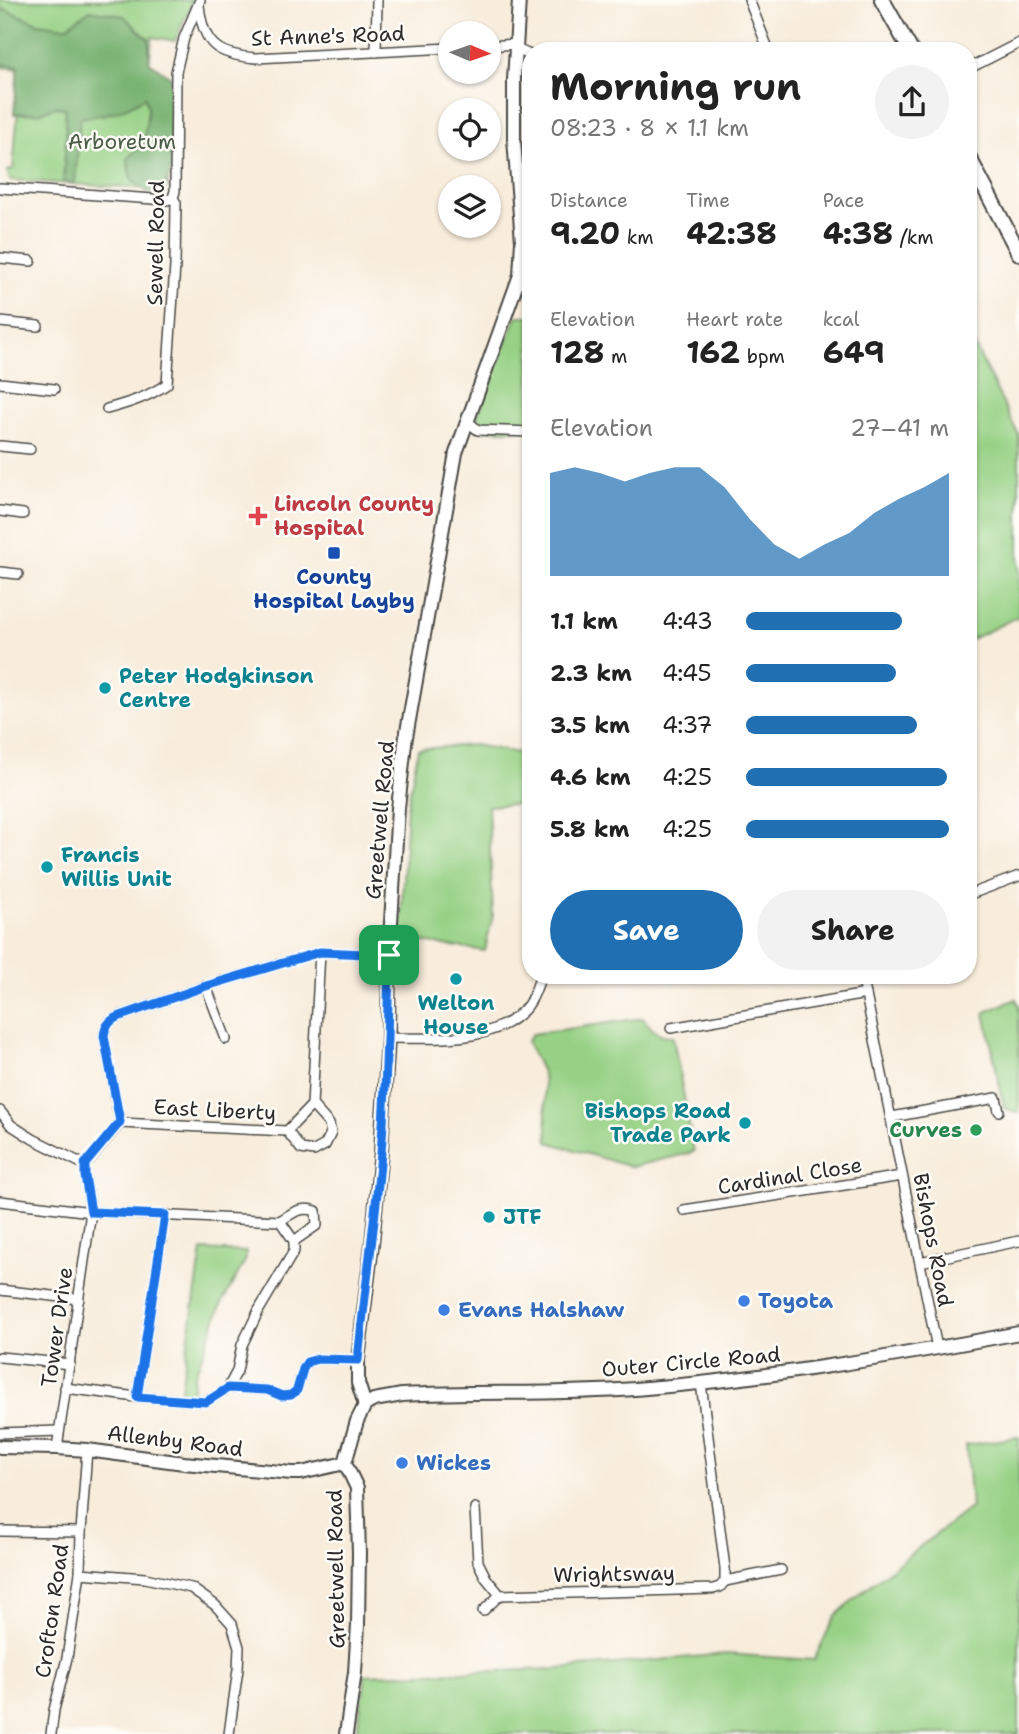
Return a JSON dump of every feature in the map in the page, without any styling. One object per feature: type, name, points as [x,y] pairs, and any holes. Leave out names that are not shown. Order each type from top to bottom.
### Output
[{"type":"main road","points":[[882,0],[906,42]]},
{"type":"main road","points":[[977,173],[1019,253]]},
{"type":"street","points":[[376,52],[377,0]]},
{"type":"street","name":"Greetwell Road","points":[[519,0],[514,117],[522,172]]},
{"type":"street","points":[[749,0],[765,42]]},
{"type":"street","name":"St Anne's Road","points":[[200,2],[201,22],[206,38],[219,49],[236,56],[256,58],[438,49]]},
{"type":"street","name":"Sewell Road","points":[[107,409],[154,394],[167,384],[175,266],[176,203],[173,198],[176,72],[184,38],[200,2]]},
{"type":"street","points":[[977,64],[1019,43]]},
{"type":"street","points":[[501,46],[516,47],[522,50]]},
{"type":"street","points":[[0,188],[167,200],[173,198]]},
{"type":"street","points":[[0,258],[31,261]]},
{"type":"street","name":"Greetwell Road","points":[[346,1734],[355,1672],[359,1553],[357,1488],[345,1464],[357,1421],[365,1405],[358,1383],[358,1360],[381,1151],[389,955],[405,743],[456,453],[522,279]]},
{"type":"street","points":[[0,322],[38,326]]},
{"type":"street","points":[[0,383],[54,389]]},
{"type":"street","points":[[467,421],[478,430],[522,432]]},
{"type":"street","points":[[0,446],[30,449]]},
{"type":"street","points":[[0,511],[23,514]]},
{"type":"street","points":[[0,572],[18,574]]},
{"type":"street","points":[[977,891],[1019,876]]},
{"type":"street","points":[[287,1131],[301,1149],[314,1151],[325,1145],[331,1133],[329,1124],[312,1105],[320,952]]},
{"type":"street","points":[[0,1111],[11,1125],[33,1139],[85,1164],[120,1122],[104,1036],[109,1022],[206,986],[320,952],[389,955]]},
{"type":"street","points":[[387,1038],[456,1037],[488,1032],[510,1023],[529,1004],[537,984]]},
{"type":"street","name":"Bishops Road","points":[[864,984],[937,1348]]},
{"type":"street","points":[[206,986],[226,1039]]},
{"type":"street","points":[[671,1028],[866,994]]},
{"type":"street","points":[[892,1117],[996,1098],[999,1111]]},
{"type":"street","name":"East Liberty","points":[[120,1122],[287,1131],[312,1105]]},
{"type":"street","name":"Tower Drive","points":[[57,1448],[91,1212],[85,1164]]},
{"type":"street","name":"Cardinal Close","points":[[684,1210],[902,1176]]},
{"type":"street","points":[[0,1201],[91,1212],[280,1221],[298,1209],[316,1211],[317,1226],[294,1241]]},
{"type":"street","points":[[137,1397],[165,1215]]},
{"type":"street","points":[[65,1388],[206,1402],[228,1388],[237,1371],[243,1345],[294,1251],[294,1241],[280,1221]]},
{"type":"street","points":[[920,1262],[1019,1241]]},
{"type":"street","points":[[0,1290],[79,1299]]},
{"type":"street","name":"Outer Circle Road","points":[[365,1405],[374,1400],[402,1395],[610,1390],[701,1383],[829,1366],[1019,1333]]},
{"type":"street","points":[[0,1357],[69,1364]]},
{"type":"street","points":[[228,1388],[267,1390],[282,1396],[291,1395],[297,1390],[307,1362],[318,1359],[358,1360]]},
{"type":"street","points":[[701,1383],[725,1581]]},
{"type":"street","points":[[0,1433],[59,1430]]},
{"type":"street","name":"Allenby Road","points":[[0,1447],[87,1450],[184,1463],[292,1473],[345,1464]]},
{"type":"street","name":"Crofton Road","points":[[51,1734],[80,1573],[87,1450]]},
{"type":"street","points":[[475,1508],[478,1562],[486,1578],[500,1595],[483,1611]]},
{"type":"street","points":[[0,1531],[81,1532]]},
{"type":"street","name":"Wrightsway","points":[[500,1595],[713,1590],[725,1581],[781,1570]]},
{"type":"street","points":[[80,1573],[145,1578],[191,1588],[215,1605],[232,1624],[239,1647],[229,1734]]},
{"type":"green space","name":"Arboretum","points":[[0,0],[193,0],[175,41],[152,37],[148,75],[167,75],[168,187],[164,190],[10,180],[7,171],[13,169],[21,72],[55,72],[0,67]]},
{"type":"green space","points":[[4,9],[38,23],[66,27],[90,10],[124,16],[149,40],[149,62],[171,77],[171,171],[165,187],[150,193],[132,180],[129,171],[128,158],[144,142],[148,108],[145,97],[114,112],[80,118],[75,183],[63,182],[65,108],[55,107],[39,113],[14,114],[18,66],[0,64],[0,13]]},
{"type":"green space","points":[[517,316],[522,316],[522,430],[478,430],[477,417]]},
{"type":"green space","points":[[977,350],[1019,436],[1019,616],[977,637]]},
{"type":"green space","points":[[474,745],[522,753],[522,804],[488,806],[493,915],[485,951],[400,939],[407,807],[418,749]]},
{"type":"green space","points":[[1016,999],[1019,1006],[1019,1113],[1004,1108],[985,1012]]},
{"type":"green space","points":[[643,1018],[656,1032],[673,1037],[694,1152],[631,1167],[548,1142],[543,1074],[527,1042],[532,1034]]},
{"type":"green space","points":[[202,1250],[246,1252],[246,1259],[222,1303],[194,1377],[192,1395],[180,1395]]},
{"type":"green space","points":[[1019,1437],[1019,1734],[356,1734],[365,1682],[363,1675],[558,1669],[726,1654],[814,1660],[835,1616],[971,1507],[966,1445]]},
{"type":"place","name":"Lincoln County Hospital","points":[[258,516]]},
{"type":"place","name":"County Hospital Layby","points":[[334,553]]},
{"type":"place","name":"Peter Hodgkinson Centre","points":[[105,688]]},
{"type":"place","name":"Francis Willis Unit","points":[[47,867]]},
{"type":"place","name":"Welton House","points":[[456,979]]},
{"type":"place","name":"Bishops Road Trade Park","points":[[745,1123]]},
{"type":"place","name":"Curves","points":[[976,1130]]},
{"type":"place","name":"JTF","points":[[489,1217]]},
{"type":"place","name":"Toyota","points":[[744,1301]]},
{"type":"place","name":"Evans Halshaw","points":[[444,1310]]},
{"type":"place","name":"Wickes","points":[[402,1463]]},
{"type":"route","points":[[320,952],[389,955],[381,1151],[358,1360],[318,1359],[307,1362],[297,1390],[291,1395],[282,1396],[267,1390],[228,1388],[206,1402],[137,1397],[165,1215],[91,1212],[85,1164],[120,1122],[106,1052],[105,1028],[115,1018],[206,986],[320,952]]}]
